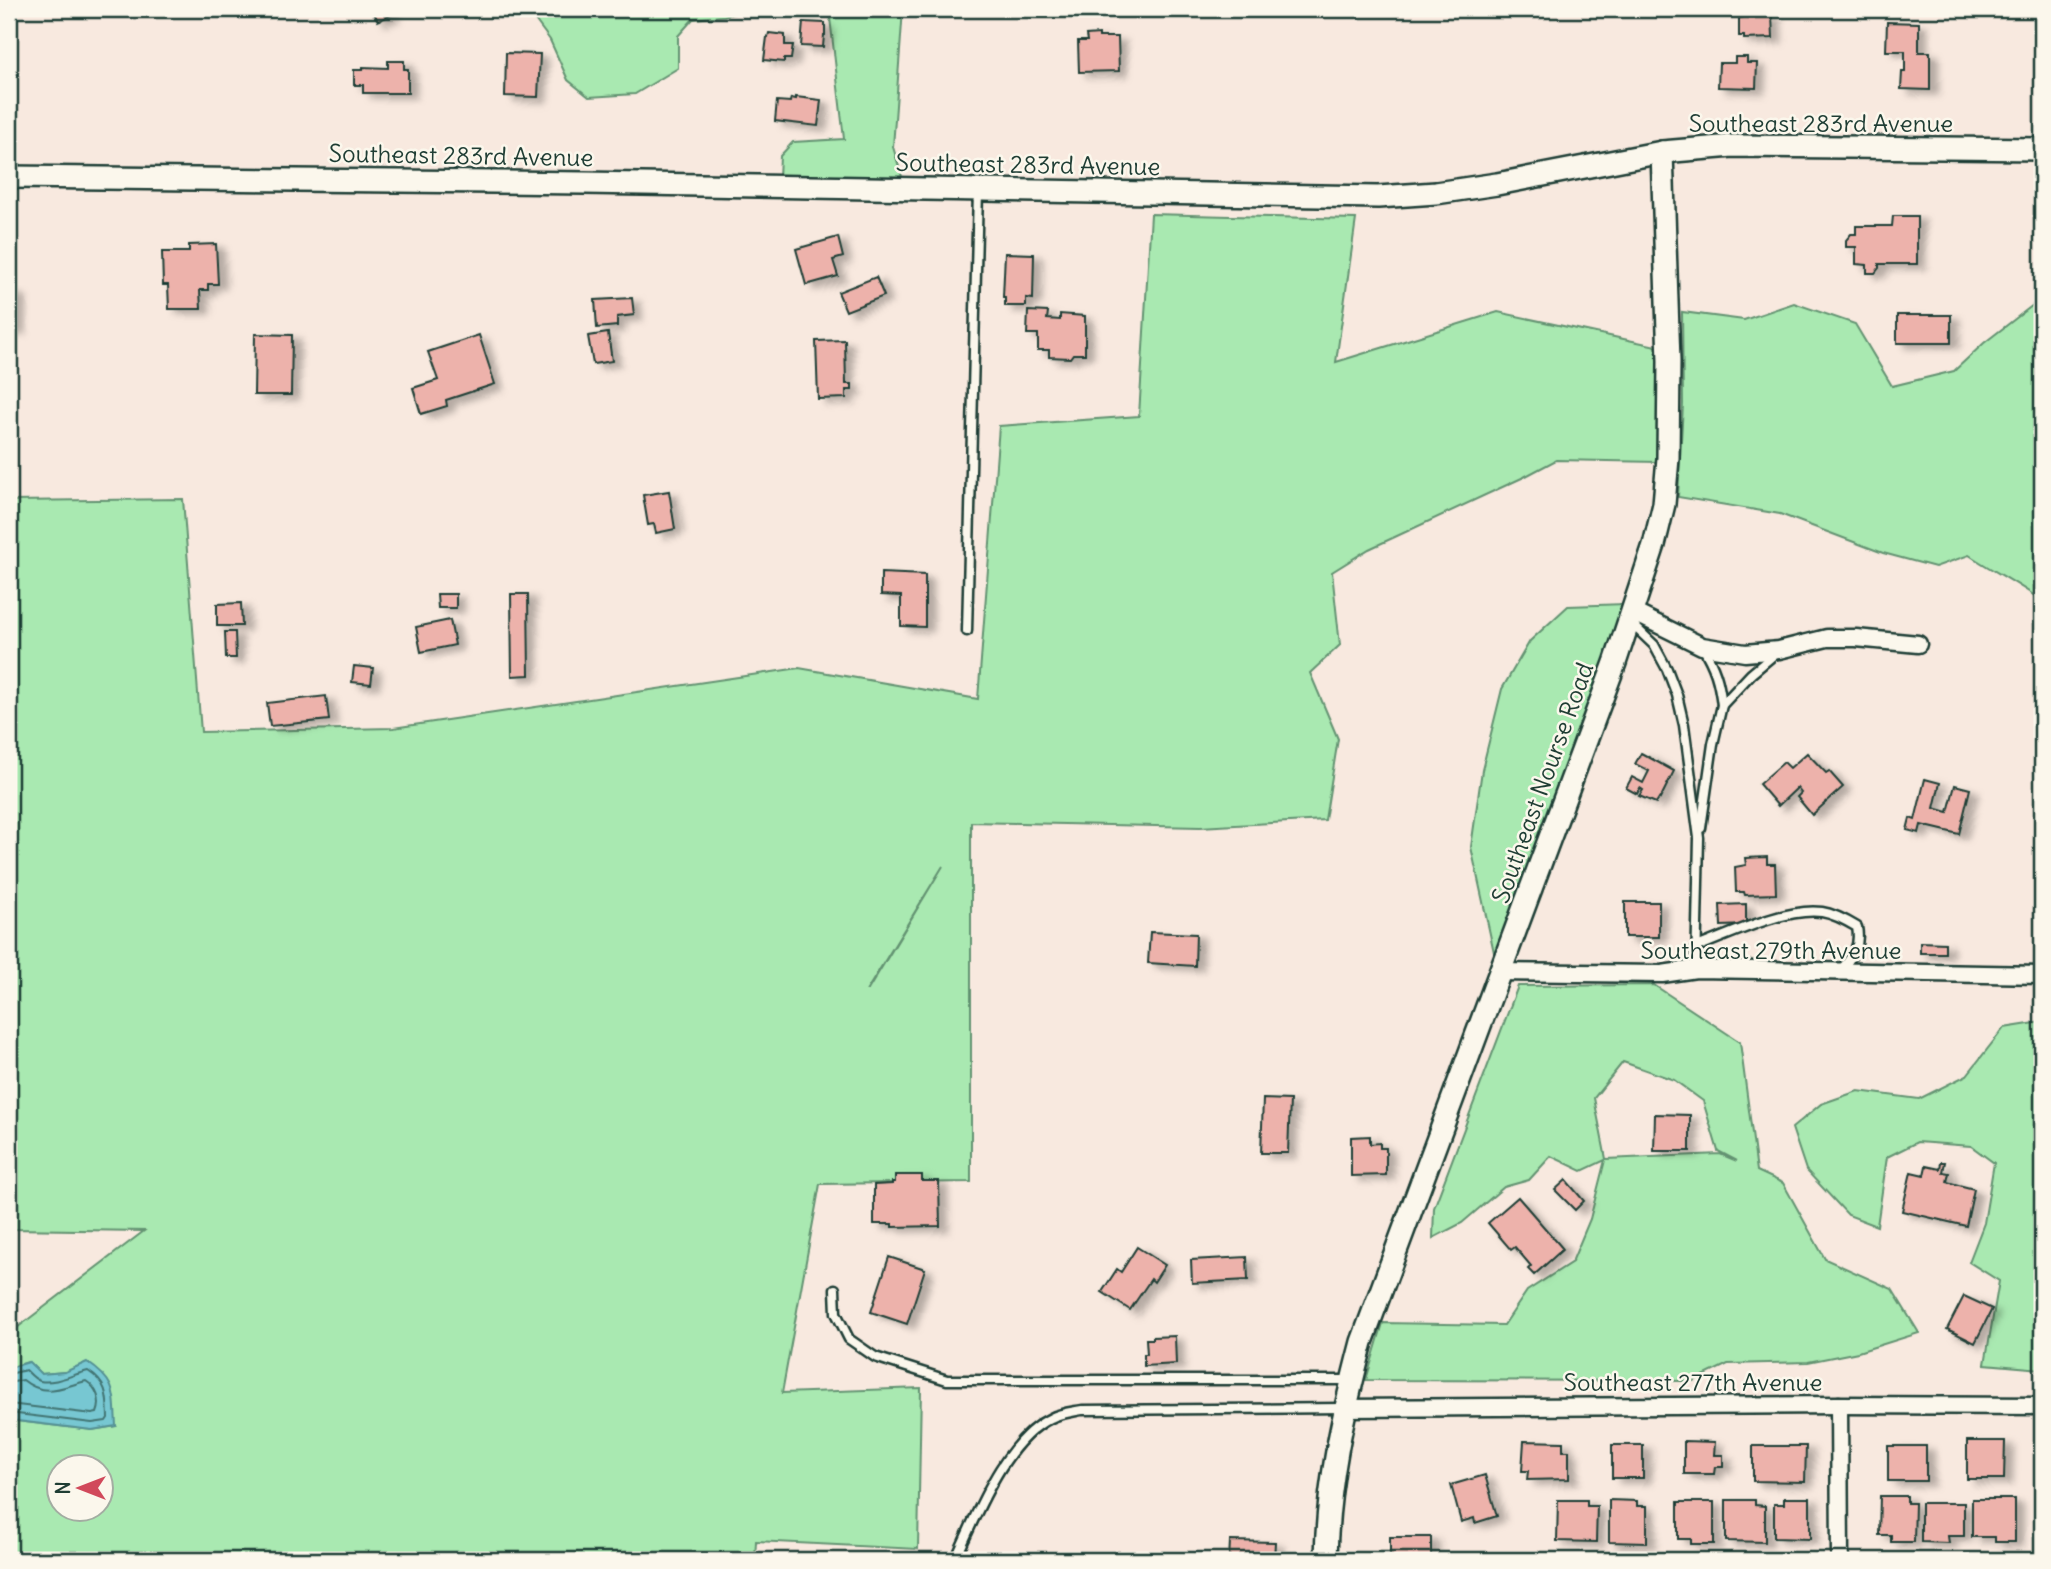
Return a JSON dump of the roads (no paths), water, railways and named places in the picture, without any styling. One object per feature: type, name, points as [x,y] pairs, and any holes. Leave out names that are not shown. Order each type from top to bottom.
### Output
[{"type":"street","name":"Southeast 283rd Avenue","points":[[9,177],[1378,197],[1436,193],[1662,152],[1733,146],[2042,149]]},
{"type":"street","name":"Southeast Nourse Road","points":[[1326,1560],[1329,1502],[1336,1452],[1362,1342],[1631,617],[1664,504],[1668,458],[1669,361],[1662,152]]},
{"type":"street","points":[[1631,617],[1702,646],[1745,653],[1779,650],[1827,638],[1918,644]]},
{"type":"street","name":"Southeast 279th Avenue","points":[[1500,972],[1662,974],[1696,969],[2042,975]]},
{"type":"street","points":[[1839,1405],[1840,1560]]},
{"type":"street","name":"Southeast 277th Avenue","points":[[1345,1408],[2042,1406]]},
{"type":"lane","points":[[967,631],[978,191]]},
{"type":"lane","points":[[1631,617],[1654,645],[1677,695],[1685,725],[1699,838]]},
{"type":"lane","points":[[1696,969],[1699,838],[1721,705],[1719,681],[1702,646]]},
{"type":"lane","points":[[1721,705],[1779,650]]},
{"type":"lane","points":[[1697,947],[1802,911],[1825,912],[1857,927],[1860,939],[1856,950],[1839,972]]},
{"type":"lane","points":[[835,1289],[836,1313],[849,1339],[875,1357],[947,1380],[1352,1380]]},
{"type":"lane","points":[[955,1560],[995,1476],[1008,1455],[1049,1418],[1082,1410],[1345,1408]]},
{"type":"water","points":[[29,1362],[41,1374],[65,1372],[87,1362],[97,1369],[112,1389],[116,1426],[92,1430],[9,1420],[9,1368]]}]
